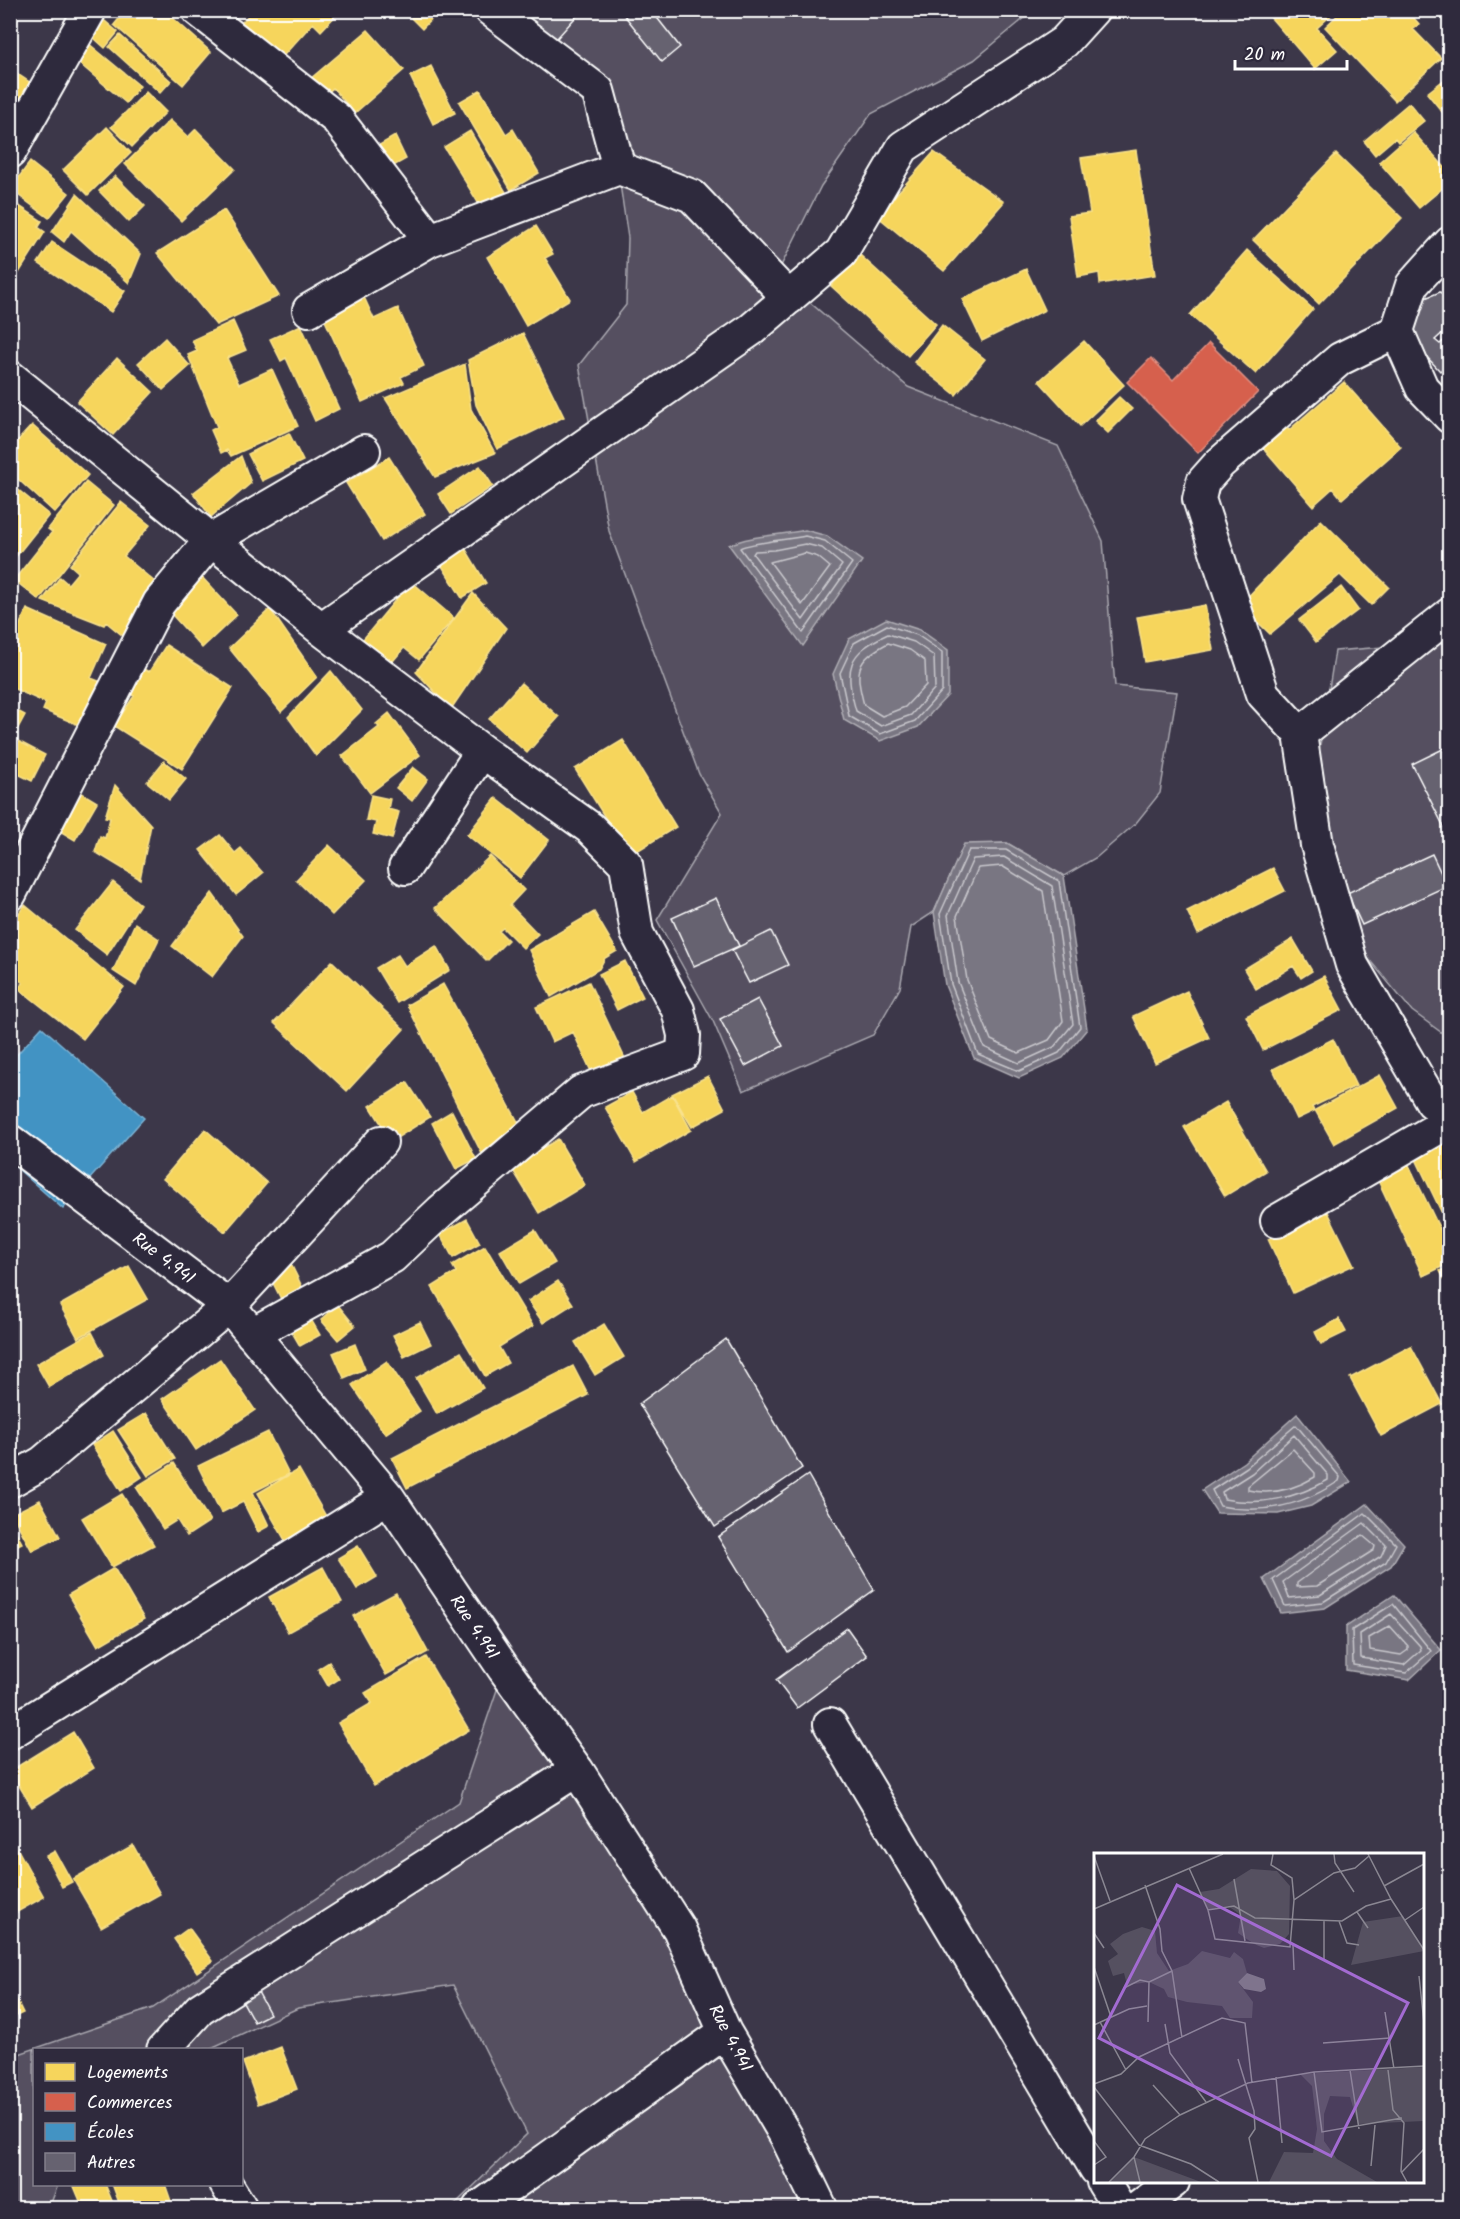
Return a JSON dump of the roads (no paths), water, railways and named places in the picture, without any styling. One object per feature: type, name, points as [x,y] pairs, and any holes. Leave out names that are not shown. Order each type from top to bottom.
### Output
[{"type":"street","points":[[10,152],[90,10]]},
{"type":"street","points":[[491,10],[598,90],[619,168]]},
{"type":"street","points":[[321,629],[752,329],[841,253],[903,147],[1064,42],[1093,10]]},
{"type":"street","points":[[203,12],[337,119],[430,240]]},
{"type":"street","points":[[309,310],[430,240],[619,168],[692,196],[789,298]]},
{"type":"street","points":[[1449,243],[1412,285],[1396,331],[1422,388],[1449,417]]},
{"type":"street","points":[[1396,331],[1340,359],[1219,464],[1203,482],[1199,499],[1263,694],[1300,734],[1317,845],[1352,965],[1432,1102],[1449,1113]]},
{"type":"street","points":[[10,377],[321,629],[482,752],[590,828],[627,864],[637,933],[678,1010],[684,1035],[683,1054],[581,1092],[441,1211],[392,1257],[252,1334]]},
{"type":"street","points":[[10,894],[159,603],[210,541],[364,451]]},
{"type":"street","points":[[1300,734],[1449,614]]},
{"type":"street","points":[[405,868],[482,752]]},
{"type":"street","points":[[1277,1221],[1449,1121]]},
{"type":"street","name":"Rue 4.941","points":[[10,1141],[229,1306],[388,1497],[504,1669],[577,1770],[679,1929],[725,2032],[786,2136],[822,2208]]},
{"type":"street","points":[[10,1481],[42,1463],[229,1306],[381,1142]]},
{"type":"street","points":[[10,1733],[388,1497]]},
{"type":"street","points":[[830,1724],[1094,2167]]},
{"type":"street","points":[[164,2048],[200,2009],[577,1770]]},
{"type":"street","points":[[479,2208],[725,2032]]},
{"type":"street","points":[[1104,2183],[1119,2208]]},
{"type":"street","points":[[1138,2208],[1170,2183]]},
{"type":"street","points":[[227,2186],[241,2208]]},
{"type":"water","points":[[805,530],[827,536],[862,561],[803,646],[729,545],[747,539]]},
{"type":"water","points":[[886,619],[920,630],[948,650],[948,695],[918,727],[880,741],[844,720],[833,674],[849,639]]},
{"type":"water","points":[[1007,843],[1064,876],[1087,1029],[1063,1058],[1019,1078],[974,1058],[945,985],[934,912],[964,844]]},
{"type":"water","points":[[1297,1414],[1351,1482],[1311,1506],[1278,1514],[1217,1513],[1202,1490],[1244,1462]]},
{"type":"water","points":[[1367,1504],[1404,1544],[1391,1566],[1325,1608],[1281,1613],[1264,1579]]},
{"type":"water","points":[[1394,1595],[1441,1650],[1409,1680],[1346,1670],[1346,1627]]}]
